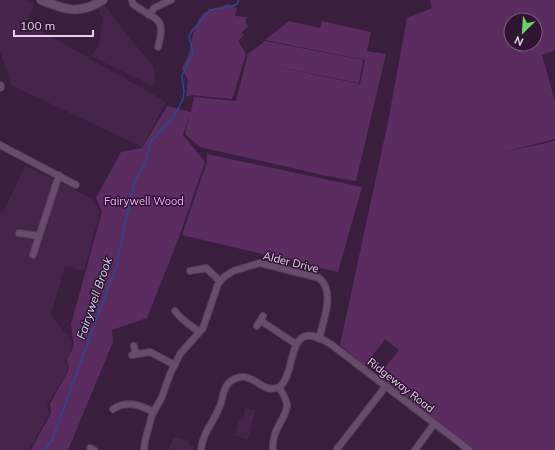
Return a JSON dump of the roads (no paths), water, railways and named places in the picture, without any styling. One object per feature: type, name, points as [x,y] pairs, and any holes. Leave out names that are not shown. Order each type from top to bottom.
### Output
[{"type":"street","points":[[42,0],[67,10],[76,10],[103,0]]},
{"type":"street","points":[[132,0],[139,8],[157,20],[162,30],[158,47]]},
{"type":"street","points":[[149,15],[154,8],[171,0]]},
{"type":"street","points":[[0,145],[76,185]]},
{"type":"street","points":[[32,255],[58,175]]},
{"type":"street","points":[[19,233],[39,236]]},
{"type":"street","name":"Alder Drive","points":[[220,281],[233,271],[258,263],[319,278],[326,285],[328,295],[319,338]]},
{"type":"street","points":[[144,450],[145,440],[154,412],[162,399],[175,365],[182,352],[205,324],[215,290],[220,281],[206,268],[193,268]]},
{"type":"street","points":[[171,320],[176,313],[182,321],[191,325],[199,332]]},
{"type":"street","points":[[261,321],[296,344]]},
{"type":"street","points":[[201,450],[205,432],[219,408],[225,388],[231,381],[240,377],[247,377],[266,388],[279,387],[286,378],[296,344],[305,338],[319,338]]},
{"type":"street","name":"Ridgeway Road","points":[[319,338],[332,345],[469,450]]},
{"type":"street","points":[[134,346],[134,354],[150,352],[175,365]]},
{"type":"street","points":[[337,449],[386,386]]},
{"type":"street","points":[[273,450],[275,432],[286,409],[286,401],[279,387]]},
{"type":"street","points":[[115,400],[115,408],[136,404],[154,412]]},
{"type":"street","points":[[415,450],[434,424]]},
{"type":"waterway","name":"Fairywell Brook","points":[[45,450],[52,440],[116,267],[134,183],[146,162],[150,143],[176,113],[183,99],[184,91],[182,76],[193,52],[189,37],[192,31],[210,10],[233,6],[237,4],[239,0]]},
{"type":"park label","name":"Fairywell Wood","points":[[144,201]]}]
